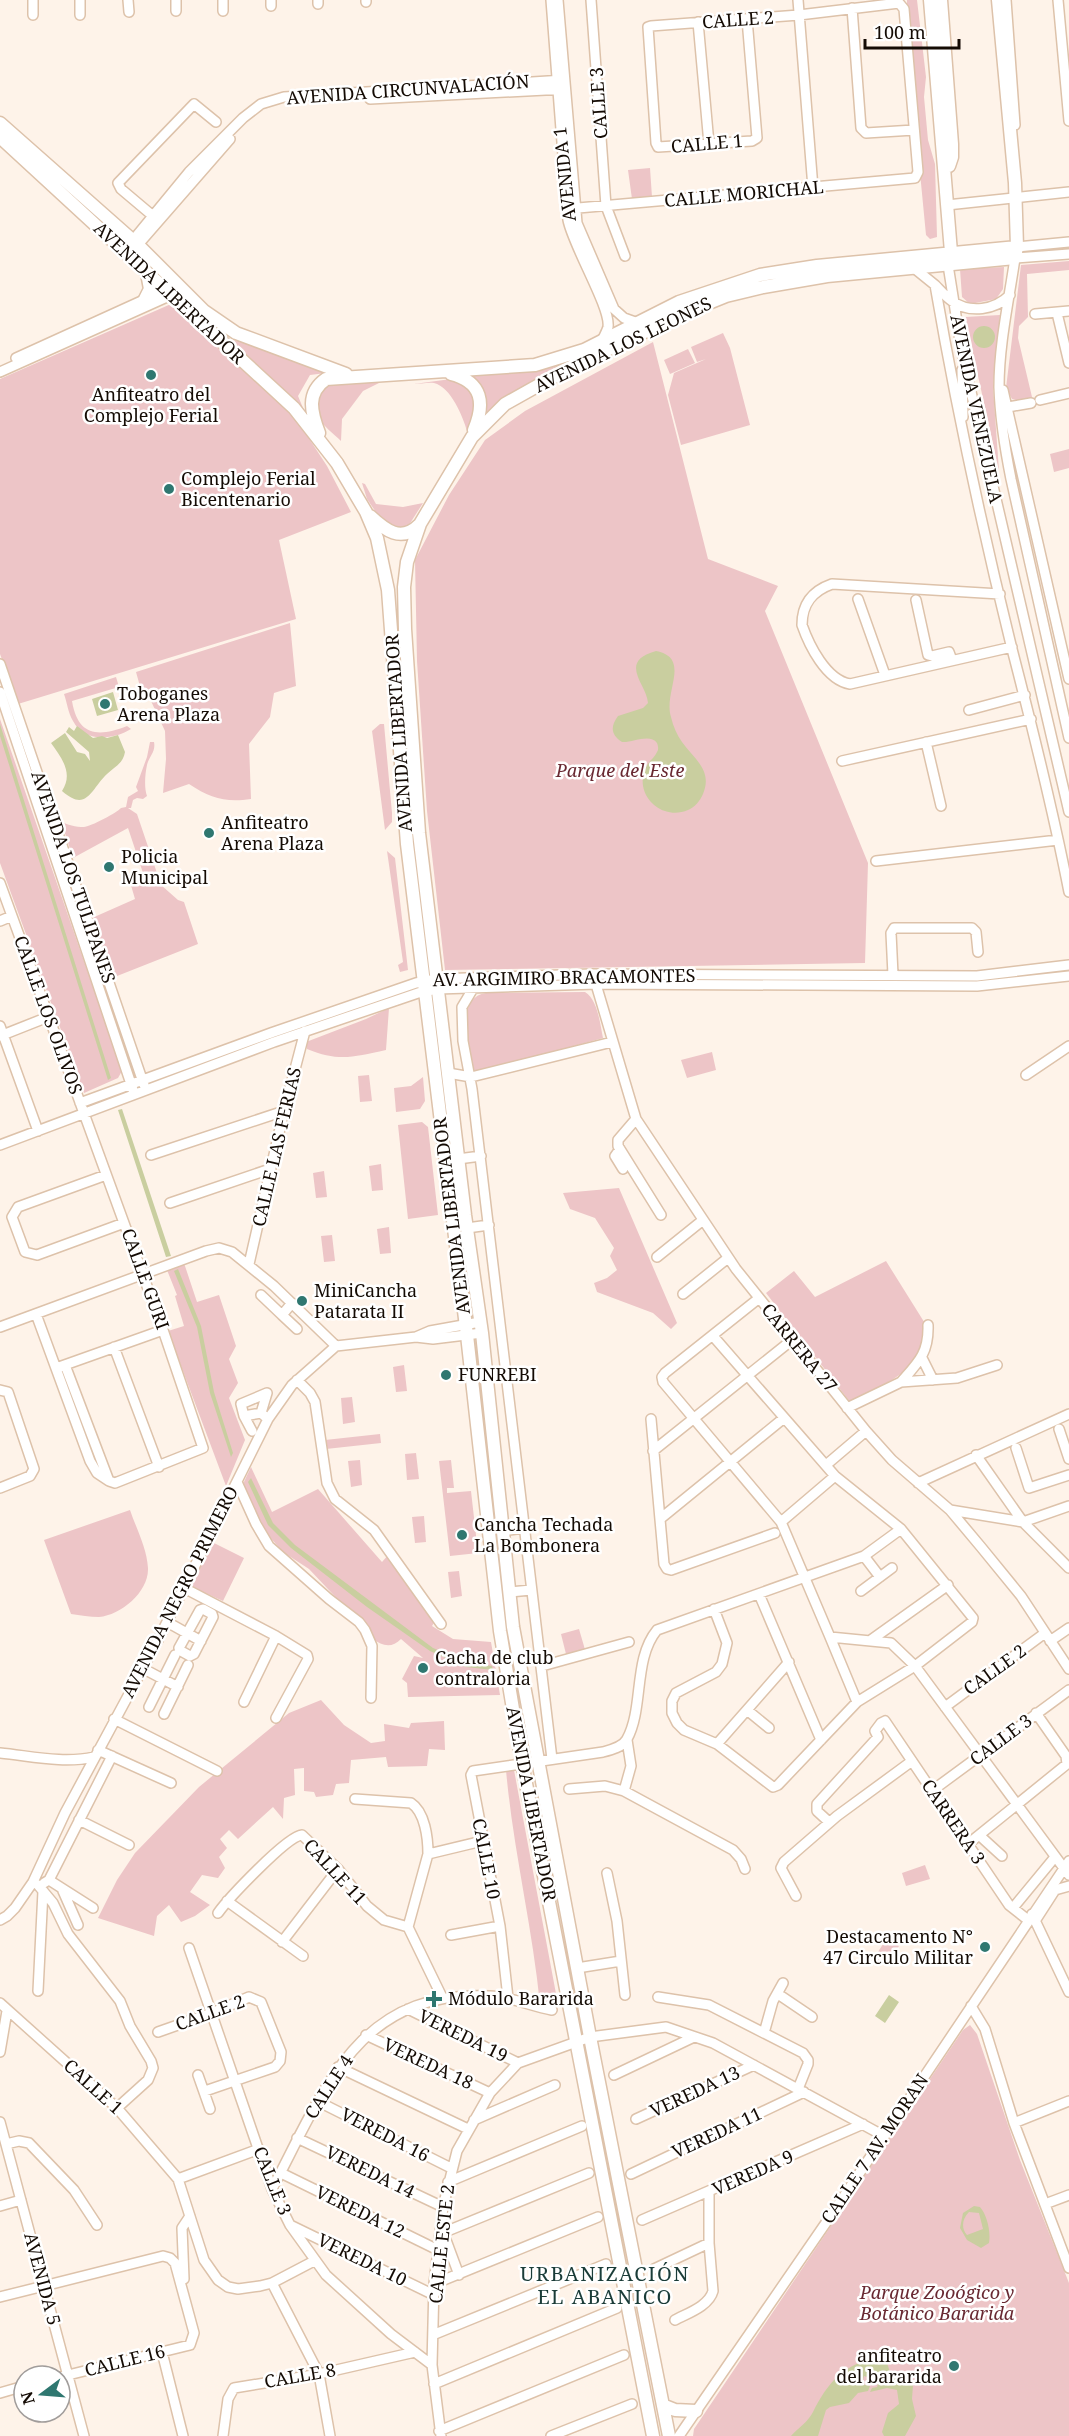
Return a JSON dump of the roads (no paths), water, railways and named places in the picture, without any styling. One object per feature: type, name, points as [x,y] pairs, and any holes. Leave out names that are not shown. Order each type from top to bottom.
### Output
[{"type":"main road","name":"AVENIDA VENEZUELA","points":[[928,0],[936,60],[945,171],[951,252],[948,265]]},
{"type":"main road","points":[[941,0],[952,144],[952,157],[945,171]]},
{"type":"main road","name":"AVENIDA VENEZUELA","points":[[998,0],[1015,183],[1016,252]]},
{"type":"main road","points":[[0,123],[136,242],[204,311],[236,333],[352,376]]},
{"type":"main road","name":"AVENIDA LIBERTADOR","points":[[0,137],[294,408],[323,442],[366,512],[376,538],[388,590],[406,837],[430,985],[448,1073],[481,1328],[513,1627],[636,2277],[665,2406],[669,2436]]},
{"type":"main road","name":"AVENIDA LOS LEONES","points":[[323,442],[310,401],[317,385],[326,379],[535,365],[558,360],[603,341],[679,302],[760,275],[817,266],[951,252],[1016,252]]},
{"type":"main road","name":"AVENIDA LOS LEONES","points":[[420,524],[472,437],[505,404],[684,312],[726,296],[763,286],[827,276],[948,265],[1016,252]]},
{"type":"main road","points":[[145,299],[150,289],[147,273]]},
{"type":"main road","points":[[442,372],[467,380],[475,388],[480,399],[481,411],[472,437]]},
{"type":"main road","points":[[366,512],[383,528],[398,535],[413,531],[420,524]]},
{"type":"main road","name":"AVENIDA LIBERTADOR","points":[[420,524],[407,562],[404,587],[419,833],[430,985],[500,1631],[522,1763],[653,2436]]},
{"type":"main road","points":[[665,2406],[675,2410],[696,2411]]},
{"type":"street","points":[[33,0],[33,15]]},
{"type":"street","points":[[80,0],[80,15]]},
{"type":"street","points":[[128,0],[129,12]]},
{"type":"street","points":[[176,0],[176,11]]},
{"type":"street","points":[[223,0],[223,11]]},
{"type":"street","name":"AVENIDA 1","points":[[550,0],[561,85]]},
{"type":"street","name":"AVENIDA 1","points":[[558,0],[561,85],[574,240],[606,313],[608,326],[603,341]]},
{"type":"street","name":"CALLE 3","points":[[591,0],[606,206],[625,256]]},
{"type":"street","points":[[798,0],[813,188]]},
{"type":"street","points":[[1006,0],[1019,172],[1015,183]]},
{"type":"street","points":[[1058,0],[1069,121]]},
{"type":"street","name":"CALLE 2","points":[[648,27],[799,15],[898,3],[904,9],[914,130]]},
{"type":"street","points":[[852,8],[861,128],[866,133],[914,130]]},
{"type":"street","name":"CALLE 1","points":[[648,27],[656,143],[662,148],[752,141],[757,138],[747,19]]},
{"type":"street","points":[[698,22],[709,144]]},
{"type":"street","name":"AVENIDA CIRCUNVALACIÓN","points":[[136,242],[153,216],[189,172],[243,118],[261,104],[274,99],[561,85]]},
{"type":"street","name":"AVENIDA CIRCUNVALACIÓN","points":[[136,242],[236,132],[263,107],[284,100],[382,98],[561,85]]},
{"type":"street","points":[[153,216],[121,189],[118,183],[194,104],[216,122]]},
{"type":"street","name":"CALLE MORICHAL","points":[[571,209],[909,180],[915,178],[918,172],[914,130]]},
{"type":"street","points":[[947,204],[1069,192]]},
{"type":"street","name":"AVENIDA 1","points":[[571,209],[581,237],[614,309],[624,318],[638,323]]},
{"type":"street","points":[[127,252],[136,242]]},
{"type":"street","name":"AVENIDA LOS LEONES","points":[[1016,252],[1069,242]]},
{"type":"street","name":"AVENIDA LOS LEONES","points":[[1016,252],[1069,254]]},
{"type":"street","name":"AVENIDA VENEZUELA","points":[[1016,252],[999,385],[1003,436],[1069,738]]},
{"type":"street","name":"AVENIDA VENEZUELA","points":[[948,265],[962,353],[1069,813]]},
{"type":"street","points":[[914,268],[953,302],[971,308],[987,309],[1002,303],[1010,295]]},
{"type":"street","name":"AVENIDA VENEZUELA","points":[[934,285],[963,433],[1012,647],[1031,719],[1069,892]]},
{"type":"street","points":[[0,372],[181,287]]},
{"type":"street","points":[[0,365],[145,299],[168,293]]},
{"type":"street","points":[[1035,314],[1069,311]]},
{"type":"street","points":[[1057,313],[1069,363]]},
{"type":"street","points":[[962,353],[963,433]]},
{"type":"street","name":"AVENIDA VENEZUELA","points":[[999,385],[1004,391],[1008,407],[1069,680]]},
{"type":"street","points":[[1008,407],[1069,393]]},
{"type":"street","points":[[1000,594],[832,584],[819,589],[806,603],[802,625],[827,670],[843,683],[850,684],[1012,647]]},
{"type":"street","points":[[858,599],[885,675]]},
{"type":"street","points":[[916,600],[928,655],[949,652],[952,660]]},
{"type":"street","name":"AVENIDA LOS TULIPANES","points":[[0,664],[144,1085]]},
{"type":"street","name":"AVENIDA LOS TULIPANES","points":[[0,692],[133,1090]]},
{"type":"street","points":[[969,710],[1025,695]]},
{"type":"street","points":[[842,761],[1031,719]]},
{"type":"street","points":[[926,742],[941,806]]},
{"type":"street","points":[[876,861],[1058,840]]},
{"type":"street","points":[[63,878],[73,875]]},
{"type":"street","name":"CALLE LOS OLIVOS","points":[[0,883],[84,1113]]},
{"type":"street","points":[[0,921],[12,916]]},
{"type":"street","points":[[893,975],[891,933],[894,928],[972,928],[976,932],[978,952]]},
{"type":"street","name":"AV. ARGIMIRO BRACAMONTES","points":[[144,1085],[271,1033],[430,985],[591,974],[977,976],[1069,965]]},
{"type":"street","name":"CARRERA 27","points":[[591,974],[597,984],[636,1119],[728,1258],[758,1299],[866,1431],[892,1460],[950,1510],[1021,1596],[1069,1669]]},
{"type":"street","points":[[0,1145],[84,1113],[144,1085],[305,1031],[430,985],[474,987],[597,984],[977,986],[1069,976]]},
{"type":"street","points":[[474,987],[462,1006],[463,1041],[471,1077],[481,1156],[552,1759]]},
{"type":"street","points":[[38,1131],[1,1032],[48,1017]]},
{"type":"street","name":"CALLE LAS FERIAS","points":[[249,1264],[305,1031]]},
{"type":"street","points":[[448,1073],[471,1077],[612,1042]]},
{"type":"street","points":[[1026,1075],[1069,1046]]},
{"type":"street","points":[[80,1103],[133,1090]]},
{"type":"street","points":[[151,1155],[284,1111]]},
{"type":"street","name":"CALLE GURI","points":[[84,1113],[204,1446],[202,1451],[159,1467]]},
{"type":"street","points":[[636,1119],[618,1140],[620,1149],[662,1215]]},
{"type":"street","points":[[620,1149],[615,1156],[623,1169]]},
{"type":"street","points":[[458,1159],[481,1156]]},
{"type":"street","points":[[170,1203],[270,1169]]},
{"type":"street","points":[[106,1175],[18,1207],[12,1217],[25,1252],[37,1255],[124,1223]]},
{"type":"street","points":[[657,1257],[703,1220]]},
{"type":"street","points":[[467,1228],[489,1226]]},
{"type":"street","points":[[0,1327],[219,1248],[232,1252],[249,1264],[336,1346],[416,1337],[430,1331],[481,1328]]},
{"type":"street","points":[[683,1294],[728,1258]]},
{"type":"street","points":[[261,1295],[297,1329]]},
{"type":"street","points":[[758,1299],[662,1377],[663,1382],[781,1522],[857,1702]]},
{"type":"street","points":[[282,1315],[292,1303]]},
{"type":"street","points":[[36,1314],[61,1367],[90,1461],[97,1473],[115,1482],[159,1467],[114,1347]]},
{"type":"street","points":[[901,1382],[922,1358],[928,1340],[928,1326]]},
{"type":"street","points":[[61,1367],[163,1330]]},
{"type":"street","points":[[713,1336],[835,1476],[901,1529],[971,1614],[972,1622],[915,1666],[857,1702],[778,1785],[773,1787],[717,1744],[684,1730],[672,1713],[672,1701],[676,1693],[683,1687],[716,1671],[722,1664],[727,1643],[714,1609]]},
{"type":"street","points":[[653,1451],[792,1340]]},
{"type":"street","name":"AVENIDA NEGRO PRIMERO","points":[[0,1920],[7,1917],[38,1886],[96,1753],[167,1622],[237,1482],[263,1415],[297,1380],[336,1346]]},
{"type":"street","points":[[922,1358],[933,1380]]},
{"type":"street","points":[[848,1408],[901,1382],[957,1378],[997,1365]]},
{"type":"street","points":[[297,1380],[310,1393],[315,1402],[327,1483],[335,1499],[374,1530],[441,1624]]},
{"type":"street","points":[[0,1390],[8,1392],[34,1469],[30,1476],[0,1488]]},
{"type":"street","points":[[244,1416],[263,1415],[268,1394],[266,1392],[241,1404],[244,1416],[252,1431]]},
{"type":"street","points":[[918,1483],[1069,1414]]},
{"type":"street","points":[[660,1519],[784,1418]]},
{"type":"street","points":[[651,1419],[664,1564],[667,1569],[671,1570],[775,1533]]},
{"type":"street","points":[[1059,1429],[1069,1459]]},
{"type":"street","points":[[826,1465],[866,1431]]},
{"type":"street","points":[[1016,1448],[1029,1488],[1069,1475]]},
{"type":"street","points":[[976,1455],[1023,1522],[1069,1568]]},
{"type":"street","points":[[781,1522],[835,1476]]},
{"type":"street","points":[[237,1482],[269,1546],[304,1579],[359,1622],[365,1630],[372,1646],[371,1698]]},
{"type":"street","points":[[950,1510],[1023,1522],[1069,1506]]},
{"type":"street","points":[[503,1532],[524,1528]]},
{"type":"street","points":[[624,1791],[631,1766],[627,1740],[646,1651],[652,1636],[663,1626],[864,1557],[901,1529]]},
{"type":"street","points":[[864,1557],[880,1577]]},
{"type":"street","points":[[861,1591],[892,1568]]},
{"type":"street","points":[[871,1640],[948,1585]]},
{"type":"street","points":[[184,1588],[276,1636],[307,1655],[308,1659],[276,1718]]},
{"type":"street","points":[[510,1592],[531,1590]]},
{"type":"street","points":[[759,1594],[821,1740]]},
{"type":"street","points":[[203,1609],[212,1614],[213,1617],[193,1655],[181,1652],[179,1648],[187,1633],[200,1610],[203,1609]]},
{"type":"street","points":[[167,1622],[201,1641]]},
{"type":"street","name":"CALLE 2","points":[[945,1707],[1048,1637],[1069,1628]]},
{"type":"street","points":[[244,1702],[276,1636]]},
{"type":"street","points":[[830,1636],[891,1643],[915,1666],[1055,1857],[1067,1868]]},
{"type":"street","points":[[542,1666],[629,1642]]},
{"type":"street","points":[[149,1707],[175,1655]]},
{"type":"street","points":[[717,1744],[789,1662]]},
{"type":"street","points":[[164,1714],[188,1665]]},
{"type":"street","points":[[142,1668],[178,1687]]},
{"type":"street","name":"CALLE 3","points":[[933,1790],[1069,1690]]},
{"type":"street","points":[[747,1710],[769,1728]]},
{"type":"street","points":[[968,1844],[1067,1764],[1068,1761],[1036,1713]]},
{"type":"street","points":[[114,1719],[217,1771]]},
{"type":"street","name":"CARRERA 3","points":[[829,1822],[817,1811],[817,1804],[876,1740],[878,1737],[875,1731],[885,1721],[1013,1908],[1032,1918]]},
{"type":"street","points":[[522,1763],[603,1752],[627,1740]]},
{"type":"street","points":[[0,1753],[64,1760],[81,1760],[96,1753],[112,1756],[171,1783]]},
{"type":"street","points":[[38,1886],[49,1880],[112,1756]]},
{"type":"street","points":[[796,1896],[781,1868],[784,1862],[829,1822],[912,1761]]},
{"type":"street","name":"CALLE 10","points":[[508,1998],[500,1926],[471,1775],[477,1769],[522,1763]]},
{"type":"street","points":[[569,1789],[605,1786],[624,1791],[733,1850],[741,1859],[745,1869]]},
{"type":"street","points":[[356,1799],[411,1803],[416,1806],[428,1842],[428,1854],[408,1927],[442,1997]]},
{"type":"street","points":[[79,1820],[129,1845]]},
{"type":"street","points":[[979,1834],[1002,1856]]},
{"type":"street","name":"CALLE 11","points":[[218,1913],[227,1901],[296,1836],[306,1838],[338,1869],[367,1906],[384,1920],[408,1927]]},
{"type":"street","points":[[428,1854],[482,1841]]},
{"type":"street","points":[[1013,1908],[1055,1857]]},
{"type":"street","name":"CALLE 7 AV. MORAN","points":[[679,2436],[1067,1868]]},
{"type":"street","points":[[282,1942],[338,1869]]},
{"type":"street","points":[[607,1873],[617,1921],[626,1995]]},
{"type":"street","points":[[49,1880],[93,1908]]},
{"type":"street","points":[[38,1886],[38,1991]]},
{"type":"street","points":[[38,1886],[53,1903],[68,1934],[120,2001],[130,2026],[153,2068],[148,2080],[117,2108]]},
{"type":"street","points":[[1069,1886],[1055,1890],[1032,1918],[1069,1992]]},
{"type":"street","points":[[63,1891],[78,1925]]},
{"type":"street","points":[[227,1901],[303,1956]]},
{"type":"street","points":[[451,1935],[500,1926]]},
{"type":"street","name":"CALLE 3","points":[[189,1947],[272,2190],[290,2225],[326,2275],[391,2334],[432,2365]]},
{"type":"street","points":[[577,1968],[621,1961]]},
{"type":"street","points":[[764,2033],[783,1983]]},
{"type":"street","points":[[778,1994],[812,2017]]},
{"type":"street","points":[[658,1996],[709,2005],[806,2056],[808,2064],[801,2090]]},
{"type":"street","name":"CALLE 2","points":[[158,2032],[249,1997],[261,2002],[280,2052],[280,2061],[275,2067],[205,2091]]},
{"type":"street","name":"CALLE 4","points":[[272,2190],[297,2138],[338,2067],[366,2035],[408,2009],[442,1997],[508,1998],[552,2010]]},
{"type":"street","name":"CALLE 1","points":[[0,2003],[117,2108],[178,2179],[204,2260],[218,2280],[228,2287],[238,2289],[272,2283],[314,2261]]},
{"type":"street","points":[[971,2006],[985,2029],[1014,2123],[1069,2268]]},
{"type":"street","name":"VEREDA 19","points":[[408,2009],[518,2063]]},
{"type":"street","points":[[0,2052],[7,2011]]},
{"type":"street","name":"CALLE ESTE 2","points":[[440,2433],[432,2365],[435,2334],[434,2284],[448,2182],[451,2168],[468,2129],[490,2093],[518,2063],[590,2037],[666,2027],[713,2043],[884,2136]]},
{"type":"street","name":"VEREDA 18","points":[[366,2035],[490,2093]]},
{"type":"street","points":[[614,2075],[694,2037]]},
{"type":"street","name":"VEREDA 13","points":[[636,2119],[754,2065]]},
{"type":"street","points":[[338,2067],[468,2129]]},
{"type":"street","points":[[198,2075],[210,2109]]},
{"type":"street","points":[[474,2120],[555,2085]]},
{"type":"street","name":"VEREDA 11","points":[[631,2174],[801,2090]]},
{"type":"street","points":[[1014,2123],[1069,2101]]},
{"type":"street","name":"VEREDA 16","points":[[319,2102],[451,2168]]},
{"type":"street","name":"AVENIDA 5","points":[[0,2122],[44,2286],[61,2364]]},
{"type":"street","name":"VEREDA 9","points":[[642,2220],[709,2193],[863,2124]]},
{"type":"street","points":[[448,2182],[582,2126]]},
{"type":"street","name":"VEREDA 14","points":[[297,2138],[443,2207]]},
{"type":"street","points":[[6,2144],[19,2141],[28,2143],[74,2190],[96,2225]]},
{"type":"street","points":[[178,2179],[259,2149]]},
{"type":"street","name":"VEREDA 12","points":[[280,2173],[438,2250]]},
{"type":"street","points":[[439,2236],[589,2173]]},
{"type":"street","points":[[675,2320],[712,2297],[709,2193]]},
{"type":"street","points":[[1045,2204],[1069,2195]]},
{"type":"street","points":[[0,2206],[21,2200]]},
{"type":"street","points":[[182,2287],[185,2275],[182,2228],[190,2216]]},
{"type":"street","points":[[434,2284],[598,2217]]},
{"type":"street","name":"VEREDA 10","points":[[290,2225],[434,2295]]},
{"type":"street","points":[[439,2236],[446,2240],[459,2275]]},
{"type":"street","points":[[654,2269],[709,2243]]},
{"type":"street","points":[[0,2297],[163,2256],[175,2263],[182,2287]]},
{"type":"street","points":[[435,2334],[606,2264]]},
{"type":"street","points":[[272,2283],[319,2374],[330,2436]]},
{"type":"street","name":"CALLE 16","points":[[72,2374],[190,2345],[194,2333],[182,2287]]},
{"type":"street","points":[[434,2384],[617,2308]]},
{"type":"street","points":[[162,2352],[183,2436]]},
{"type":"street","name":"CALLE 8","points":[[223,2436],[228,2399],[234,2388],[319,2374],[415,2352]]},
{"type":"street","points":[[440,2433],[624,2355]]},
{"type":"street","name":"AVENIDA 5","points":[[72,2400],[84,2436]]},
{"type":"street","points":[[551,2436],[632,2404]]},
{"type":"place","name":"Anfiteatro del Complejo Ferial","points":[[151,375]]},
{"type":"place","name":"Complejo Ferial Bicentenario","points":[[169,489]]},
{"type":"place","name":"Toboganes Arena Plaza","points":[[105,704]]},
{"type":"place","name":"Anfiteatro Arena Plaza","points":[[209,833]]},
{"type":"place","name":"Policia Municipal","points":[[109,867]]},
{"type":"place","name":"MiniCancha Patarata II","points":[[302,1301]]},
{"type":"place","name":"FUNREBI","points":[[446,1375]]},
{"type":"place","name":"Cancha Techada La Bombonera","points":[[462,1535]]},
{"type":"place","name":"Cacha de club contraloria","points":[[423,1668]]},
{"type":"place","name":"Destacamento N° 47 Circulo Militar","points":[[985,1947]]},
{"type":"place","name":"Módulo Bararida","points":[[434,1999]]},
{"type":"place","name":"anfiteatro del bararida","points":[[954,2366]]},
{"type":"district","name":"URBANIZACIÓN EL ABANICO","points":[[605,2286]]},
{"type":"park label","name":"Parque del Este","points":[[620,771]]},
{"type":"park label","name":"Parque Zooógico y Botánico Bararida","points":[[937,2303]]}]
